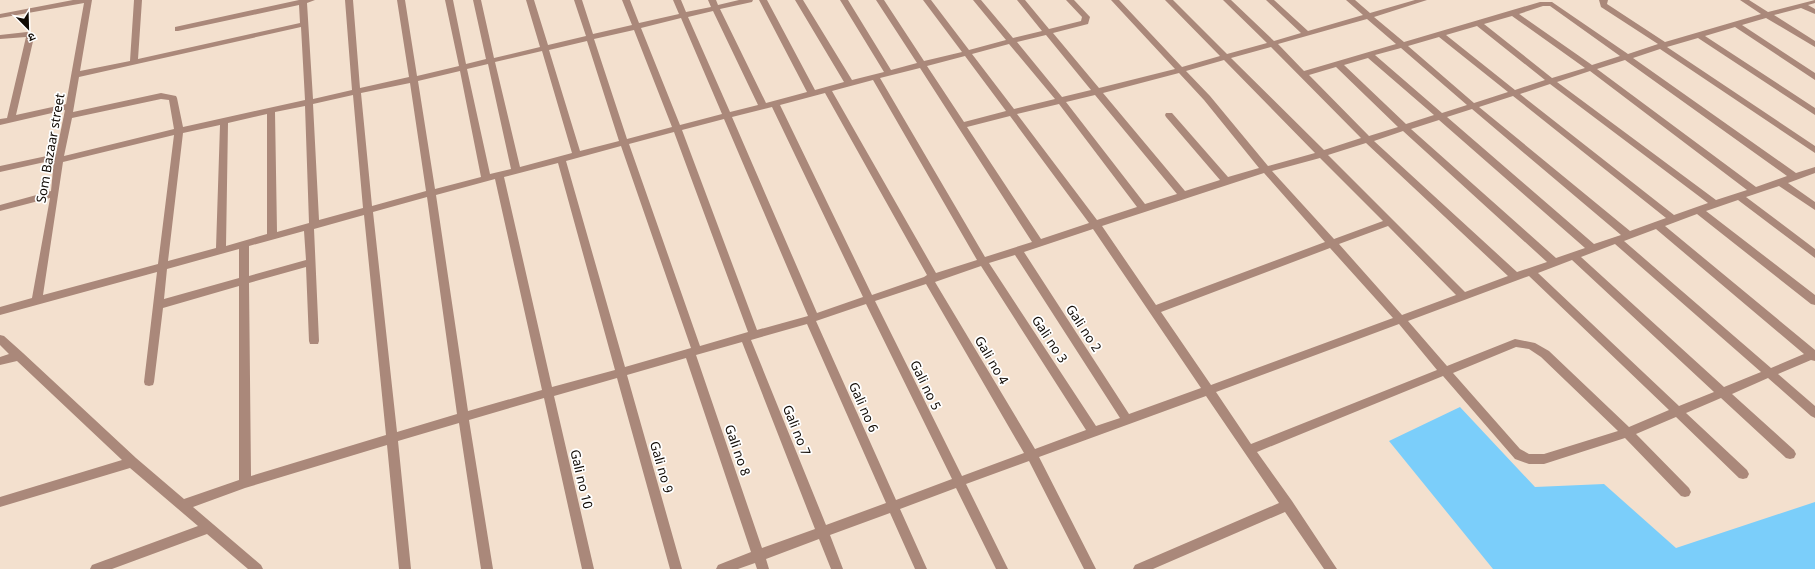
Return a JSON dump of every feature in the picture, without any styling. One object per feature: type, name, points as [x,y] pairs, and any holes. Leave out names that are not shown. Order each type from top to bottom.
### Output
[{"type":"street","points":[[0,16],[86,0]]},
{"type":"street","name":"Som Bazaar street","points":[[38,300],[59,158],[69,116],[86,0]]},
{"type":"street","points":[[134,63],[138,0]]},
{"type":"street","points":[[349,0],[367,211],[393,439],[405,569]]},
{"type":"street","points":[[401,0],[431,193],[462,417],[487,569]]},
{"type":"street","points":[[449,0],[486,179]]},
{"type":"street","points":[[477,0],[516,171]]},
{"type":"street","points":[[530,0],[576,155]]},
{"type":"street","name":"Gali no 8","points":[[578,0],[694,352],[763,569]]},
{"type":"street","name":"Gali no 7","points":[[626,0],[678,128],[749,336],[837,569]]},
{"type":"street","name":"Gali no 6","points":[[677,0],[812,318],[921,569]]},
{"type":"street","points":[[0,169],[59,158],[464,68],[684,16],[714,4],[749,0]]},
{"type":"street","points":[[763,0],[812,93]]},
{"type":"street","points":[[798,0],[849,83]]},
{"type":"street","points":[[844,0],[889,73]]},
{"type":"street","points":[[880,0],[1039,244]]},
{"type":"street","points":[[927,0],[1096,225],[1288,505],[1330,569]]},
{"type":"street","points":[[977,0],[1061,101],[1144,209]]},
{"type":"street","points":[[1021,0],[1099,91],[1184,196]]},
{"type":"street","points":[[0,311],[431,193],[922,64],[967,54],[1078,25],[1086,21],[1086,17],[1070,0]]},
{"type":"street","points":[[1115,0],[1207,98],[1266,170],[1401,320],[1516,453],[1522,457],[1533,460],[1544,459],[1627,433],[1814,355],[1658,225]]},
{"type":"street","points":[[1169,0],[1228,57],[1254,86],[1464,297]]},
{"type":"street","points":[[1227,0],[1367,139],[1516,277]]},
{"type":"street","points":[[1270,0],[1307,34]]},
{"type":"street","points":[[1350,0],[1472,106],[1629,236]]},
{"type":"street","points":[[962,125],[1181,70],[1423,0]]},
{"type":"street","points":[[1604,0],[1602,2],[1604,5],[1815,150]]},
{"type":"street","points":[[1744,0],[1815,45]]},
{"type":"street","points":[[178,29],[306,1],[304,24],[309,102],[311,226],[310,262],[314,341]]},
{"type":"street","points":[[183,505],[245,484],[462,417],[549,394],[812,318],[1226,181],[1322,154],[1627,57],[1815,1]]},
{"type":"street","points":[[714,4],[763,106]]},
{"type":"street","points":[[1303,74],[1544,4],[1552,4],[1795,177]]},
{"type":"street","points":[[1802,5],[1815,12]]},
{"type":"street","points":[[1513,13],[1592,69],[1755,191]]},
{"type":"street","points":[[1478,23],[1552,82],[1715,204]]},
{"type":"street","points":[[75,75],[304,24]]},
{"type":"street","points":[[1736,24],[1815,77]]},
{"type":"street","points":[[0,37],[27,34],[30,38],[12,119]]},
{"type":"street","points":[[1440,34],[1673,220]]},
{"type":"street","points":[[1699,35],[1815,112]]},
{"type":"street","points":[[1370,55],[1593,249]]},
{"type":"street","points":[[1338,64],[1404,127],[1555,263]]},
{"type":"street","name":"Gali no 3","points":[[876,76],[983,262],[1094,432]]},
{"type":"street","name":"Gali no 4","points":[[826,89],[931,278],[1032,455],[1090,569]]},
{"type":"street","points":[[69,116],[168,96],[173,98],[179,131],[149,382]]},
{"type":"street","name":"Gali no 5","points":[[775,103],[958,482],[1002,569]]},
{"type":"street","points":[[0,122],[70,106]]},
{"type":"street","points":[[271,111],[272,237]]},
{"type":"street","points":[[1169,115],[1226,181]]},
{"type":"street","points":[[220,251],[224,121]]},
{"type":"street","name":"Gali no 9","points":[[561,159],[676,569]]},
{"type":"street","points":[[722,569],[1698,210],[1815,170]]},
{"type":"street","name":"Gali no 10","points":[[499,176],[588,569]]},
{"type":"street","points":[[1781,182],[1815,207]]},
{"type":"street","points":[[0,208],[55,193]]},
{"type":"street","points":[[1739,196],[1815,254]]},
{"type":"street","points":[[1698,210],[1815,301]]},
{"type":"street","points":[[1154,310],[1332,242],[1390,222]]},
{"type":"street","points":[[1617,240],[1815,413]]},
{"type":"street","points":[[244,244],[245,484]]},
{"type":"street","name":"Gali no 2","points":[[1018,251],[1127,420]]},
{"type":"street","points":[[1573,256],[1790,454]]},
{"type":"street","points":[[158,305],[310,262]]},
{"type":"street","points":[[1531,272],[1743,474]]},
{"type":"street","points":[[0,338],[132,462],[257,569]]},
{"type":"street","points":[[1249,450],[1515,343],[1536,347],[1627,433],[1685,492]]},
{"type":"street","points":[[0,361],[19,356]]},
{"type":"street","points":[[0,502],[132,462]]},
{"type":"street","points":[[1139,569],[1288,505]]},
{"type":"street","points":[[96,569],[208,528]]},
{"type":"water","points":[[1460,407],[1535,487],[1604,484],[1676,548],[1815,502],[1815,569],[1493,569],[1389,441]]}]
